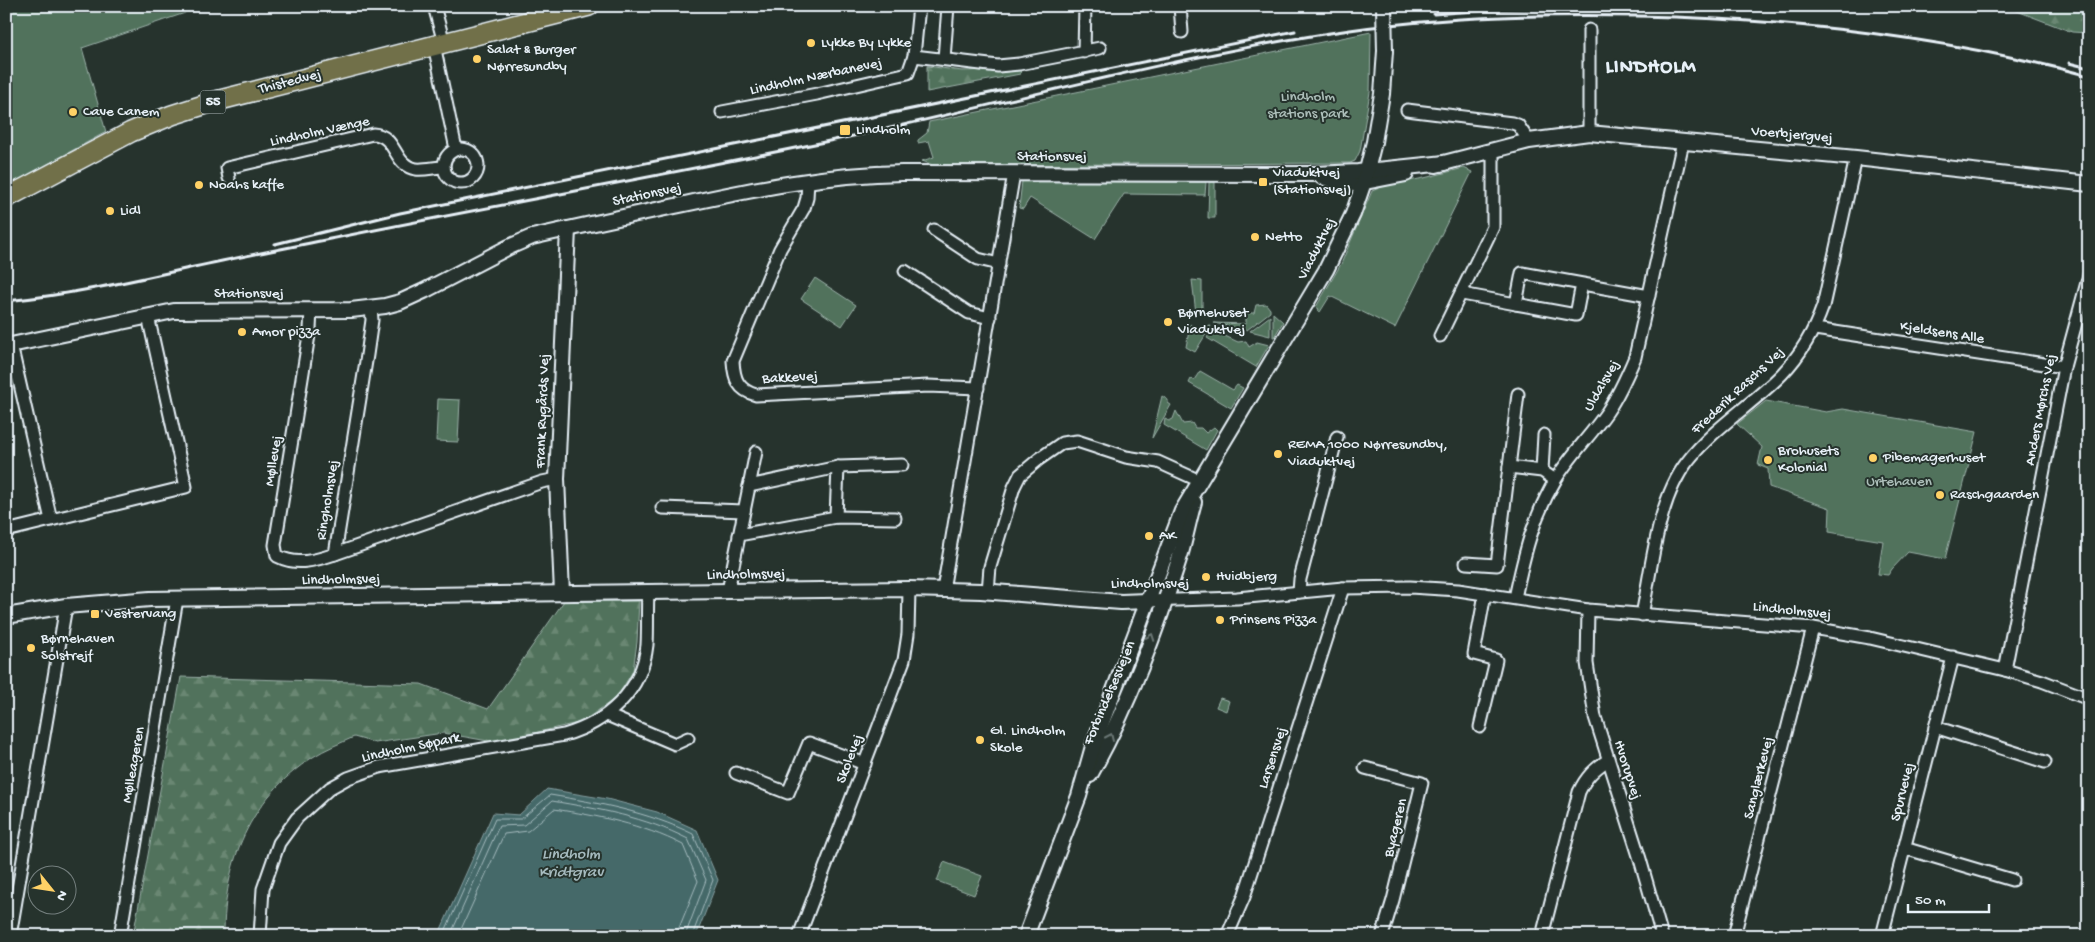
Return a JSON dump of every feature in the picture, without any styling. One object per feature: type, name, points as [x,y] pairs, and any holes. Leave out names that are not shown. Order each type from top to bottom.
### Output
[{"type":"main road","name":"Thistedvej","points":[[6,198],[131,132],[172,115],[216,101],[439,44],[533,13],[589,6]]},
{"type":"street","points":[[434,6],[456,149]]},
{"type":"street","name":"Lindholm Nærbanevej","points":[[722,112],[817,94],[908,73],[914,56],[919,6]]},
{"type":"street","points":[[944,60],[948,6]]},
{"type":"street","points":[[1084,52],[1085,6]]},
{"type":"street","points":[[1180,6],[1182,32]]},
{"type":"street","name":"Viaduktvej","points":[[1147,601],[1182,511],[1326,270],[1346,228],[1365,176],[1379,115],[1384,51],[1384,6]]},
{"type":"street","points":[[1588,132],[1589,30]]},
{"type":"street","points":[[914,56],[998,66],[1019,64],[1100,48]]},
{"type":"street","points":[[1407,110],[1512,122],[1518,125],[1529,141]]},
{"type":"street","name":"Voerbjergvej","points":[[1365,176],[1445,163],[1529,141],[1588,132],[1856,158],[2089,184]]},
{"type":"street","name":"Lindholm Vænge","points":[[229,178],[227,168],[374,134],[381,134],[390,140],[396,156],[405,164],[416,169],[444,167]]},
{"type":"street","name":"Uldalsvej","points":[[1515,598],[1528,539],[1540,510],[1555,480],[1607,412],[1621,388],[1635,357],[1683,142]]},
{"type":"street","points":[[456,149],[466,150],[474,156],[478,166],[474,176],[464,182],[453,180],[445,172],[444,167],[447,156],[456,149]]},
{"type":"street","points":[[1440,336],[1493,227],[1494,150]]},
{"type":"street","name":"Frederik Raschs Vej","points":[[1642,615],[1664,510],[1686,463],[1706,440],[1782,374],[1800,353],[1815,330],[1823,306],[1856,158]]},
{"type":"street","points":[[943,590],[1014,173]]},
{"type":"street","name":"Stationsvej","points":[[9,346],[174,311],[371,308],[410,298],[508,247],[532,237],[746,190],[808,181],[874,174],[1314,174],[1365,176]]},
{"type":"street","name":"Bakkevej","points":[[808,181],[807,198],[804,208],[780,249],[733,360],[733,373],[741,388],[756,395],[928,386],[978,388]]},
{"type":"street","name":"Frank Rygårds Vej","points":[[562,594],[557,479],[568,229]]},
{"type":"street","points":[[934,230],[978,259],[999,264]]},
{"type":"street","points":[[904,271],[969,313],[990,318]]},
{"type":"street","points":[[1516,304],[1522,273],[1649,296]]},
{"type":"street","name":"Anders Mørchs Vej","points":[[2005,670],[2064,367],[2089,275]]},
{"type":"street","points":[[1462,294],[1576,315],[1582,284]]},
{"type":"street","name":"Ringholmsvej","points":[[371,308],[372,320],[335,554],[542,482],[557,479]]},
{"type":"street","name":"Møllevej","points":[[311,310],[310,329],[275,545],[277,556],[287,561],[298,563],[313,561],[335,554]]},
{"type":"street","points":[[6,531],[186,487],[148,316]]},
{"type":"street","name":"Kjeldsens Alle","points":[[1815,330],[2064,367]]},
{"type":"street","points":[[9,346],[51,520]]},
{"type":"street","points":[[1466,563],[1497,565],[1518,394]]},
{"type":"street","points":[[1542,471],[1544,435]]},
{"type":"street","points":[[1299,592],[1300,580],[1337,437]]},
{"type":"street","points":[[988,592],[990,567],[1014,487],[1020,475],[1062,443],[1077,441],[1126,457],[1158,462],[1200,481]]},
{"type":"street","points":[[728,591],[756,452]]},
{"type":"street","points":[[749,486],[838,467],[902,465]]},
{"type":"street","points":[[836,517],[838,467]]},
{"type":"street","points":[[1509,467],[1542,471],[1555,480]]},
{"type":"street","name":"Viaduktvej","points":[[1164,601],[1181,552],[1200,481]]},
{"type":"street","points":[[662,508],[744,511]]},
{"type":"street","points":[[740,535],[836,517],[895,518]]},
{"type":"street","name":"Lindholmsvej","points":[[6,616],[66,606],[105,602],[177,599],[909,589],[988,592],[1121,602],[1238,598],[1343,588],[1410,587],[1485,594],[1588,610],[1813,628],[1870,638],[2005,670],[2042,681],[2089,699]]},
{"type":"street","name":"Larsensvej","points":[[1227,936],[1244,897],[1343,588]]},
{"type":"street","name":"Skolevej","points":[[799,936],[904,660],[908,634],[909,589]]},
{"type":"street","name":"Lindholm Søpark","points":[[260,936],[263,889],[279,843],[297,818],[330,788],[348,778],[379,767],[564,735],[580,730],[607,715],[631,690],[643,662],[647,646],[648,592]]},
{"type":"street","points":[[1480,727],[1496,660],[1474,654],[1485,594]]},
{"type":"street","name":"Mølleageren","points":[[120,936],[177,599]]},
{"type":"street","name":"Forbindelsesvejen","points":[[1026,936],[1079,796],[1094,743],[1147,601]]},
{"type":"street","name":"Forbindelsesvejen","points":[[1079,796],[1106,748],[1127,701],[1164,601]]},
{"type":"street","points":[[10,936],[66,606]]},
{"type":"street","name":"Hvorupvej","points":[[1588,610],[1587,663],[1595,717],[1662,936]]},
{"type":"street","name":"Sanglærkevej","points":[[1734,936],[1813,628]]},
{"type":"street","name":"Spurvevej","points":[[1882,936],[1953,657]]},
{"type":"street","points":[[607,715],[675,744],[688,738]]},
{"type":"street","points":[[1935,727],[2046,762]]},
{"type":"street","points":[[736,773],[788,793],[809,742],[864,764]]},
{"type":"street","points":[[1542,936],[1579,792],[1584,781],[1593,770],[1608,760]]},
{"type":"street","name":"Byageren","points":[[1365,768],[1422,783],[1393,900],[1382,936]]},
{"type":"street","points":[[1904,848],[2012,880]]},
{"type":"green space","points":[[6,6],[190,6],[185,13],[82,48],[106,132],[6,187]]},
{"type":"green space","points":[[2004,6],[2075,6],[2089,24],[2089,33],[2072,32]]},
{"type":"green space","name":"Lindholm stations park","points":[[1371,32],[1370,92],[1360,151],[1355,161],[1350,163],[933,165],[922,161],[934,157],[929,141],[918,143],[918,140],[927,133],[929,122]]},
{"type":"green space","points":[[927,66],[962,71],[1021,69],[1020,74],[927,92]]},
{"type":"green space","points":[[1464,168],[1472,172],[1395,328],[1330,296],[1320,312],[1318,311],[1319,309],[1316,307],[1341,264],[1372,191],[1384,186]]},
{"type":"green space","points":[[1022,181],[1206,182],[1205,195],[1124,194],[1095,239],[1030,198],[1023,209],[1019,208]]},
{"type":"green space","points":[[1209,182],[1215,182],[1215,218],[1208,218]]},
{"type":"green space","points":[[815,278],[856,305],[842,326],[801,299]]},
{"type":"green space","points":[[1192,280],[1202,281],[1202,313],[1196,313]]},
{"type":"green space","points":[[1266,304],[1270,312],[1247,330],[1214,323],[1246,324],[1246,313],[1254,313],[1256,305]]},
{"type":"green space","points":[[1273,313],[1283,322],[1274,337],[1273,337]]},
{"type":"green space","points":[[1270,316],[1270,336],[1250,331]]},
{"type":"green space","points":[[1189,324],[1197,328],[1211,326],[1195,352],[1186,347],[1189,331],[1186,332]]},
{"type":"green space","points":[[1212,330],[1238,342],[1246,341],[1249,347],[1257,342],[1269,345],[1256,367],[1207,338]]},
{"type":"green space","points":[[1200,371],[1233,390],[1237,385],[1243,388],[1231,408],[1189,383],[1191,379],[1194,380]]},
{"type":"green space","points":[[1162,396],[1171,405],[1152,438]]},
{"type":"green space","points":[[438,399],[460,400],[458,442],[436,441]]},
{"type":"green space","name":"Urtehaven","points":[[1766,401],[1826,412],[1843,409],[1977,432],[1945,559],[1908,552],[1888,575],[1878,574],[1883,541],[1829,532],[1830,508],[1769,487],[1768,469],[1758,465],[1762,447],[1737,424]]},
{"type":"green space","points":[[1176,411],[1183,424],[1192,423],[1195,428],[1201,428],[1206,433],[1214,427],[1217,430],[1206,450],[1164,425],[1165,419],[1169,421],[1173,419]]},
{"type":"green space","points":[[564,601],[639,601],[637,642],[633,671],[617,697],[582,722],[494,742],[443,733],[375,743],[354,737],[328,749],[313,757],[272,792],[244,834],[235,858],[229,883],[225,909],[224,936],[133,936],[181,677],[421,684],[488,709]]},
{"type":"green space","points":[[1220,698],[1229,701],[1226,711],[1216,707]]},
{"type":"green space","points":[[944,862],[982,876],[974,895],[937,881]]},
{"type":"water","name":"Lindholm Kridtgrav","points":[[547,789],[607,799],[657,812],[697,830],[718,880],[696,936],[438,936],[493,813],[519,815]]},
{"type":"railway","points":[[1434,14],[1554,8],[1674,9]]},
{"type":"railway","points":[[6,301],[101,287],[340,237],[806,146],[931,119],[1110,76],[1230,51],[1350,30],[1421,22],[1493,17],[1565,16],[1637,16],[1751,21],[1865,32],[1921,40],[1977,50],[2089,76]]},
{"type":"railway","points":[[275,244],[400,213],[1295,31]]},
{"type":"railway","points":[[2069,63],[2089,68]]},
{"type":"place","name":"Lykke By Lykke","points":[[811,43]]},
{"type":"place","name":"Salat & Burger Nørresundby","points":[[477,59]]},
{"type":"place","name":"Cave Canem","points":[[73,112]]},
{"type":"place","name":"Lindholm","points":[[845,130]]},
{"type":"place","name":"Viaduktvej (Stationsvej)","points":[[1263,182]]},
{"type":"place","name":"Noahs kaffe","points":[[199,185]]},
{"type":"place","name":"Lidl","points":[[110,211]]},
{"type":"place","name":"Netto","points":[[1255,237]]},
{"type":"place","name":"Børnehuset Viaduktvej","points":[[1168,322]]},
{"type":"place","name":"Amor pizza","points":[[242,332]]},
{"type":"place","name":"REMA 1000 Nørresundby, Viaduktvej","points":[[1278,454]]},
{"type":"place","name":"Pibemagerhuset","points":[[1873,458]]},
{"type":"place","name":"Brohusets Kolonial","points":[[1768,460]]},
{"type":"place","name":"Raschgaarden","points":[[1940,495]]},
{"type":"place","name":"AK","points":[[1149,536]]},
{"type":"place","name":"Hvidbjerg","points":[[1206,577]]},
{"type":"place","name":"Vestervang","points":[[95,614]]},
{"type":"place","name":"Prinsens Pizza","points":[[1220,620]]},
{"type":"place","name":"Børnehaven Solstrejf","points":[[31,648]]},
{"type":"place","name":"Gl. Lindholm Skole","points":[[980,740]]},
{"type":"district","name":"LINDHOLM","points":[[1651,68]]}]
